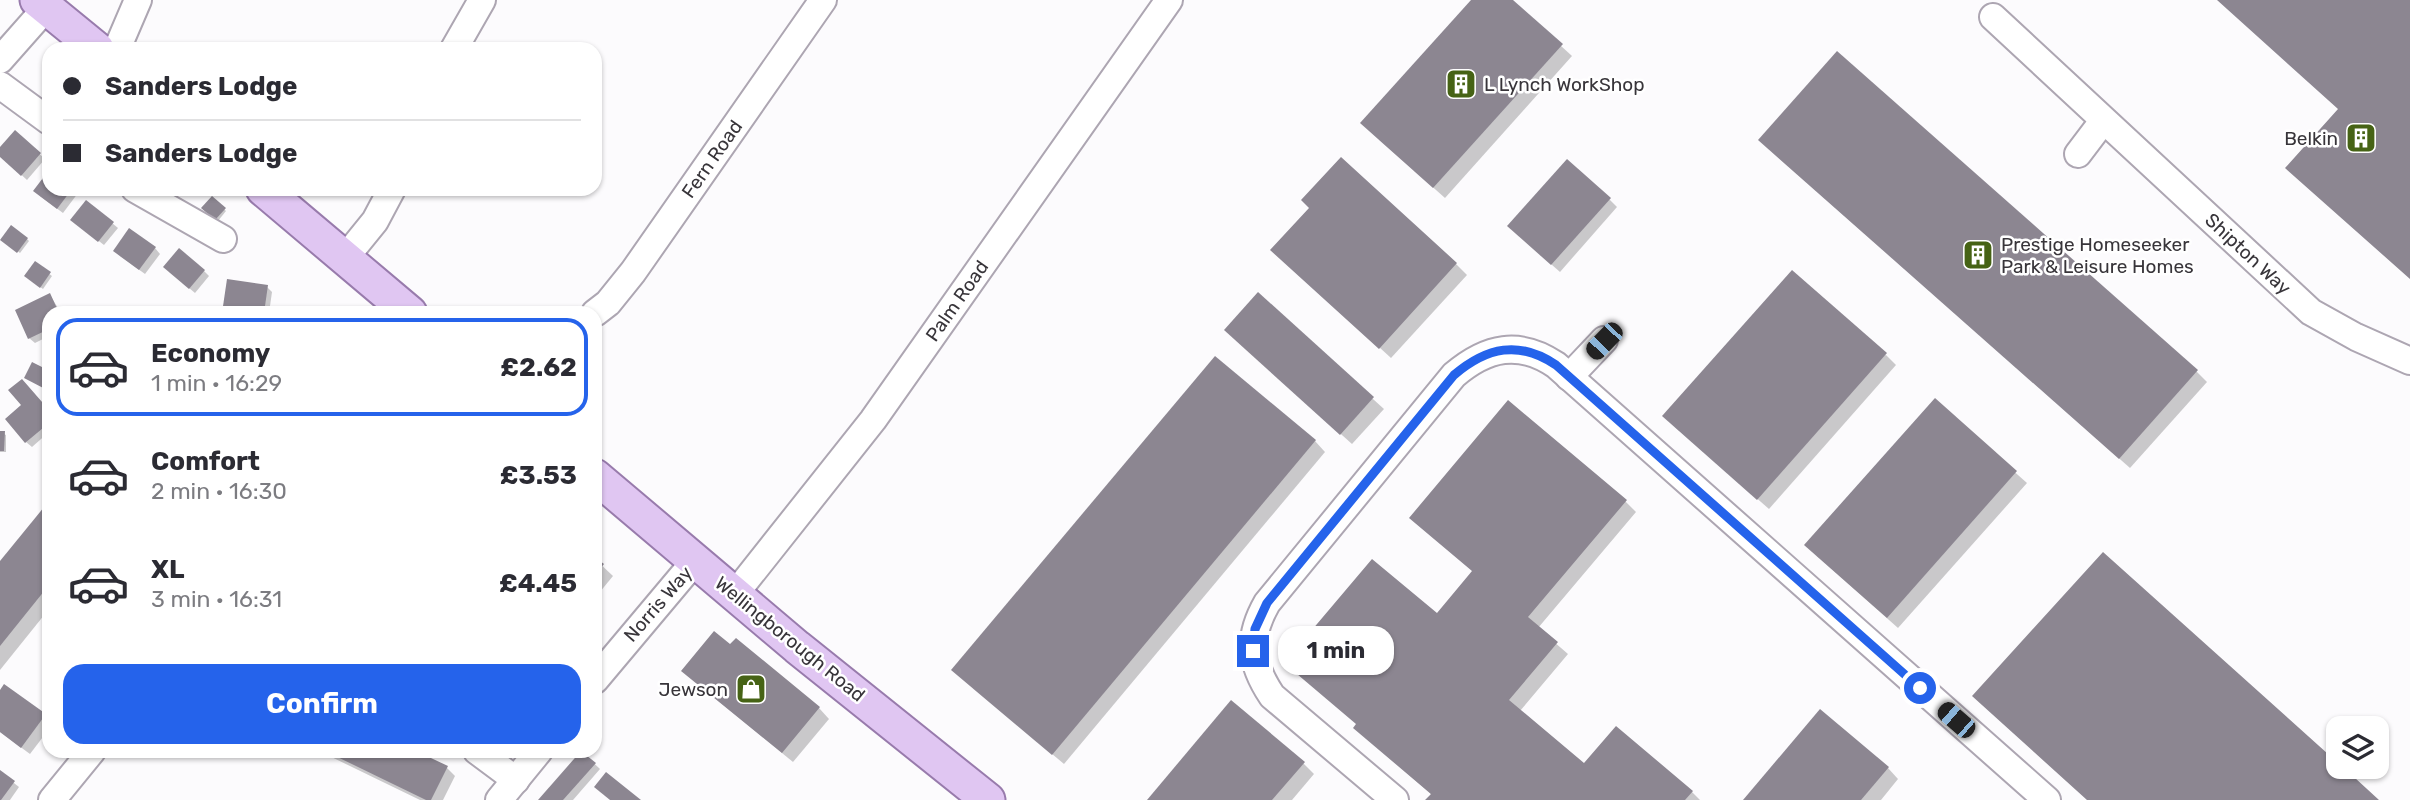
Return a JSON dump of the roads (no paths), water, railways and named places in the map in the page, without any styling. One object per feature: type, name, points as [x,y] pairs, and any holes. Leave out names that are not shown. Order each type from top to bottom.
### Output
[{"type":"main road","points":[[42,4],[88,42]]},
{"type":"main road","points":[[270,196],[403,306]]},
{"type":"main road","name":"Wellingborough Road","points":[[602,483],[988,800]]},
{"type":"street","points":[[120,42],[138,0]]},
{"type":"street","points":[[458,42],[482,0]]},
{"type":"street","name":"Fern Road","points":[[602,307],[633,272],[823,0]]},
{"type":"street","name":"Palm Road","points":[[734,594],[873,420],[1169,0]]},
{"type":"street","points":[[0,60],[42,4]]},
{"type":"street","name":"Shipton Way","points":[[1993,17],[2311,312],[2356,337],[2410,361]]},
{"type":"street","points":[[0,85],[42,116]]},
{"type":"street","points":[[2078,154],[2103,121]]},
{"type":"street","points":[[345,258],[375,221],[388,196]]},
{"type":"street","points":[[136,199],[223,239]]},
{"type":"street","points":[[1569,377],[1604,341]]},
{"type":"street","points":[[1395,800],[1272,696],[1258,675],[1253,651],[1255,629],[1260,615],[1275,592],[1446,385],[1469,362],[1483,354],[1505,350],[1523,350],[1542,355],[1569,377],[2048,800]]},
{"type":"street","name":"Norris Way","points":[[602,672],[695,561]]},
{"type":"street","points":[[52,800],[86,758]]},
{"type":"street","points":[[483,758],[508,790],[533,758]]},
{"type":"place","name":"L Lynch WorkShop","points":[[1461,84]]},
{"type":"place","name":"Belkin","points":[[2361,138]]},
{"type":"place","name":"Prestige Homeseeker Park & Leisure Homes","points":[[1978,255]]},
{"type":"place","name":"Jewson","points":[[751,689]]}]
